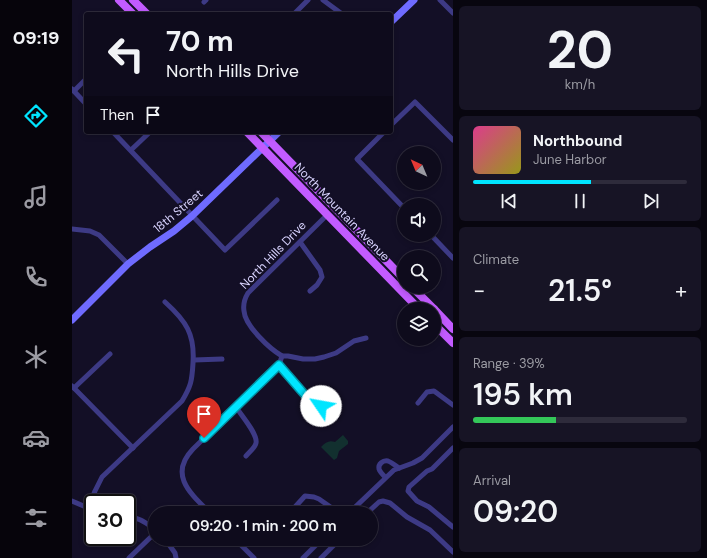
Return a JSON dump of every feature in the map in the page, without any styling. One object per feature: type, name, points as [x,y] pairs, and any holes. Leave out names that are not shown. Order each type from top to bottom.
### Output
[{"type":"main road","points":[[119,0],[131,12]]},
{"type":"main road","points":[[133,0],[145,12]]},
{"type":"main road","points":[[393,20],[414,0]]},
{"type":"main road","name":"North Mountain Avenue","points":[[250,134],[412,302]]},
{"type":"main road","name":"North Mountain Avenue","points":[[264,134],[397,272]]},
{"type":"main road","name":"18th Street","points":[[72,320],[128,264],[192,216],[277,134]]},
{"type":"main road","points":[[419,294],[427,302]]},
{"type":"main road","points":[[441,316],[453,329]]},
{"type":"main road","points":[[441,331],[453,343]]},
{"type":"street","points":[[296,12],[308,0]]},
{"type":"street","points":[[323,0],[339,12]]},
{"type":"street","points":[[440,0],[453,13]]},
{"type":"street","points":[[84,81],[73,90],[84,102]]},
{"type":"street","points":[[393,122],[416,102],[453,140]]},
{"type":"street","points":[[115,134],[225,250],[277,200]]},
{"type":"street","points":[[131,150],[148,134]]},
{"type":"street","points":[[382,134],[357,159],[397,201]]},
{"type":"street","name":"North Hills Drive","points":[[282,356],[251,327],[244,312],[248,293],[327,215]]},
{"type":"street","points":[[72,229],[90,231],[99,236],[128,264]]},
{"type":"street","points":[[300,242],[320,270],[322,277],[317,285],[310,291]]},
{"type":"street","points":[[438,242],[453,258]]},
{"type":"street","points":[[94,494],[102,477],[182,401],[190,388],[194,360],[193,344],[190,332],[178,313],[165,302]]},
{"type":"street","points":[[203,506],[190,493],[185,484],[183,475],[184,460],[193,448],[279,365],[282,356],[315,359],[336,353],[354,341],[366,338]]},
{"type":"street","points":[[110,354],[73,387],[133,448]]},
{"type":"street","points":[[194,360],[222,359]]},
{"type":"street","points":[[279,365],[312,403],[321,406],[330,402],[336,396]]},
{"type":"street","points":[[418,403],[427,392],[434,391],[453,405]]},
{"type":"street","points":[[236,407],[255,436],[256,443],[246,456]]},
{"type":"street","points":[[356,506],[394,470],[422,458],[453,426]]},
{"type":"street","points":[[453,448],[432,469],[427,470],[409,487],[408,491],[417,501],[429,507],[453,527]]},
{"type":"street","points":[[385,477],[379,470],[381,463],[389,461],[399,468]]},
{"type":"street","points":[[297,506],[305,496],[314,497],[328,506]]},
{"type":"street","points":[[72,501],[84,507]]},
{"type":"street","points":[[374,506],[383,501],[390,503],[430,530],[453,552]]},
{"type":"street","points":[[136,518],[148,524]]},
{"type":"street","points":[[129,558],[148,540]]},
{"type":"street","points":[[170,546],[175,553],[176,558]]},
{"type":"street","points":[[242,546],[254,558]]},
{"type":"street","points":[[303,558],[315,546]]},
{"type":"street","points":[[321,558],[333,546]]},
{"type":"green space","points":[[343,435],[348,441],[348,444],[339,451],[337,458],[334,460],[321,447],[328,442],[335,442]]},
{"type":"route","points":[[204,438],[279,365],[312,403],[321,406]]}]
